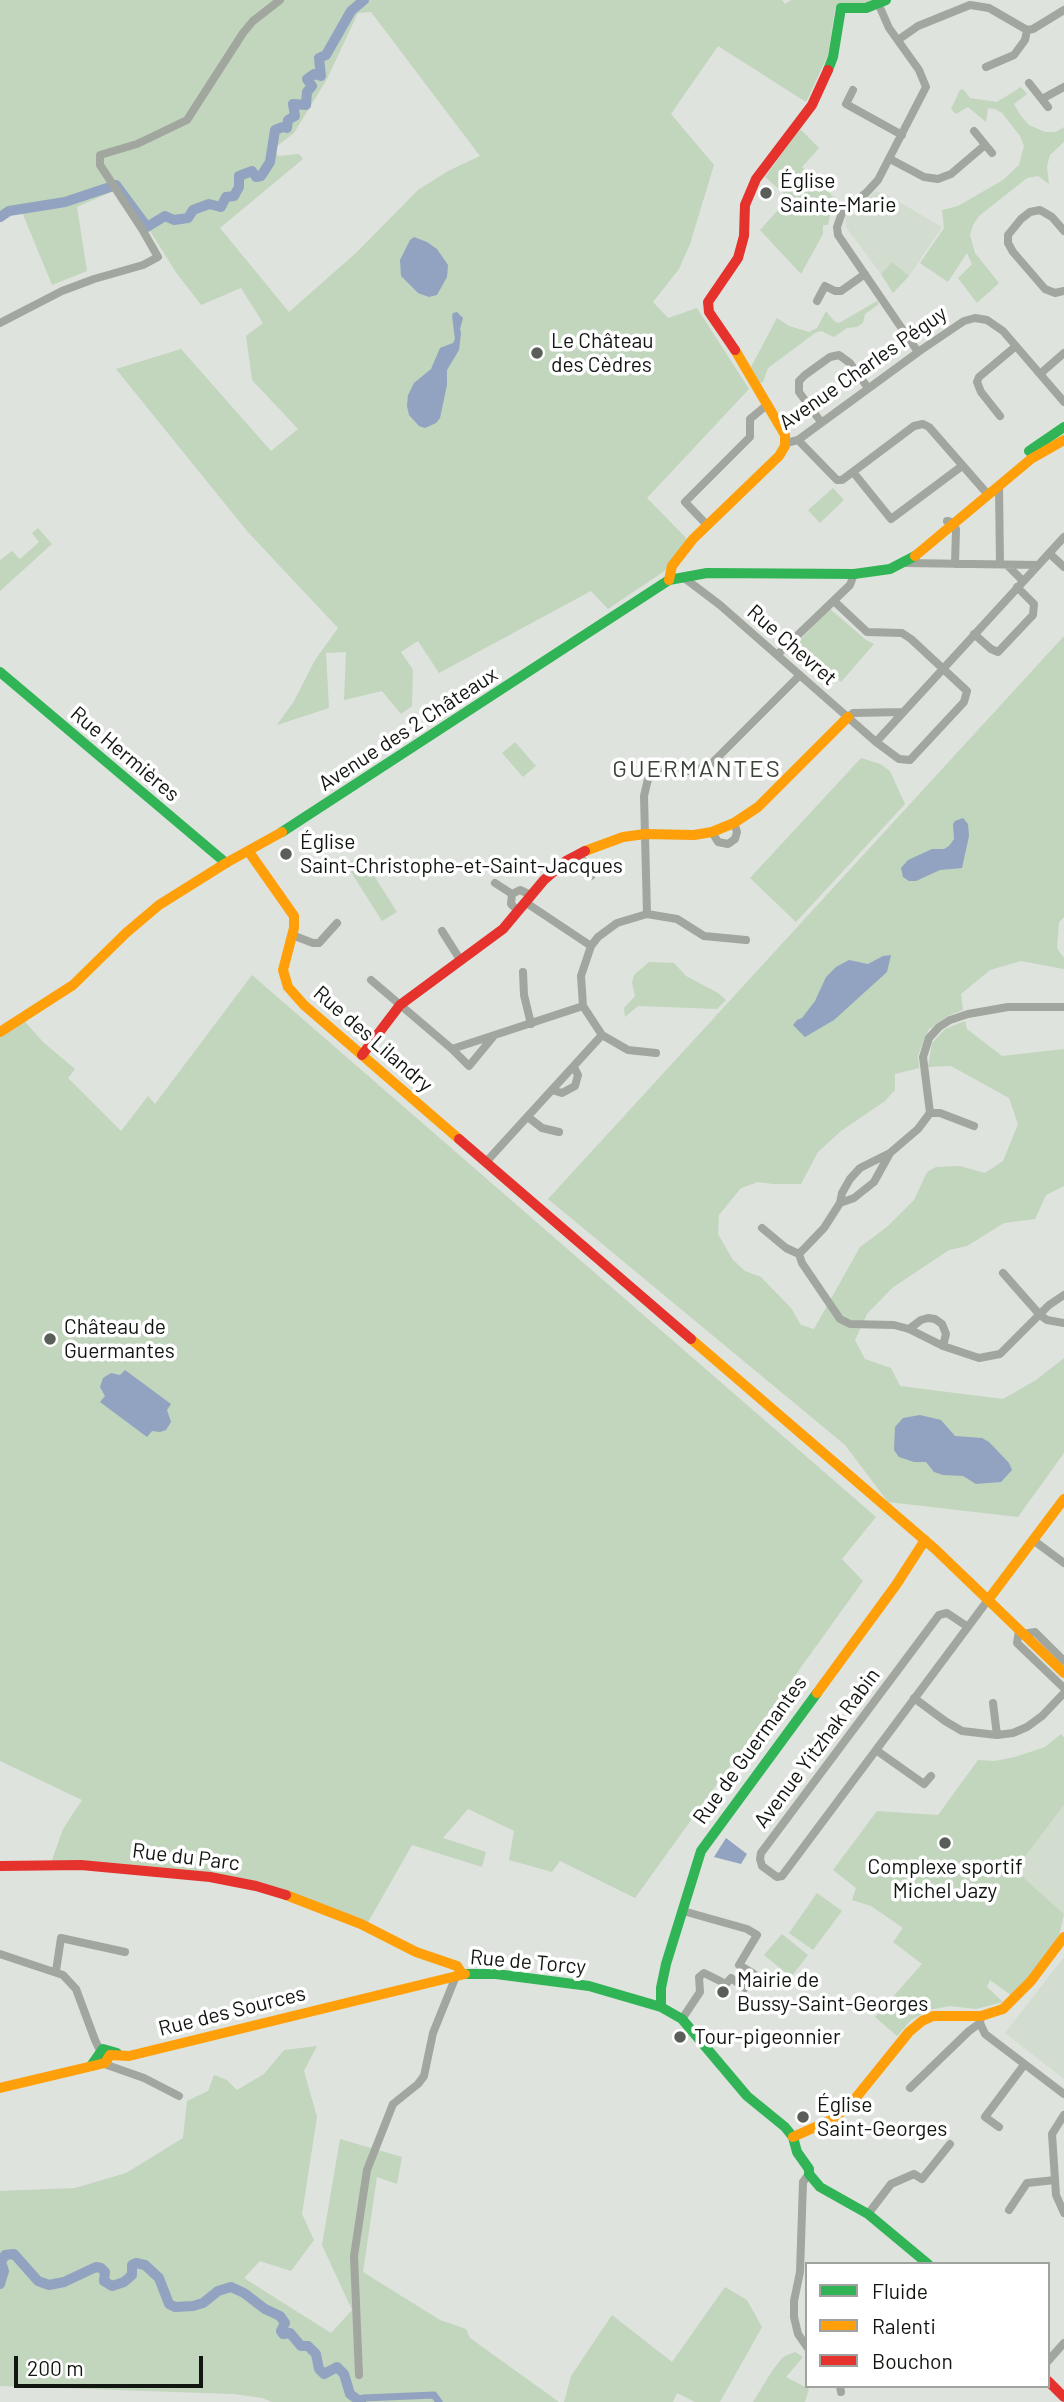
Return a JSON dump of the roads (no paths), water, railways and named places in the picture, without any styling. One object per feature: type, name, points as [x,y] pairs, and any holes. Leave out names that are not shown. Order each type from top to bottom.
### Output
[{"type":"street","points":[[0,323],[69,288],[143,265],[158,257],[103,169],[100,155],[138,144],[187,120],[243,33],[253,21],[280,0]]},
{"type":"street","points":[[786,443],[785,435],[768,404],[709,312],[708,302],[710,295],[738,258],[744,236],[745,205],[756,179],[812,105],[824,78],[833,57],[838,4],[859,9],[882,2],[889,28],[919,70],[926,87],[890,159],[874,184],[843,211],[837,223],[838,235],[918,352]]},
{"type":"street","points":[[898,40],[918,26],[970,5],[989,8],[1027,30],[1064,10]]},
{"type":"street","points":[[986,67],[1014,55],[1025,40],[1027,30]]},
{"type":"street","points":[[1029,83],[1048,107]]},
{"type":"street","points":[[1042,99],[1064,87]]},
{"type":"street","points":[[853,90],[846,104],[902,135]]},
{"type":"street","points":[[974,131],[992,153]]},
{"type":"street","points":[[890,159],[924,177],[938,179],[951,174],[985,145]]},
{"type":"street","points":[[1064,231],[1052,217],[1040,210],[1030,212],[1021,219],[1008,235],[1008,243],[1013,252],[1045,289],[1055,293],[1064,291]]},
{"type":"street","points":[[817,301],[825,286],[841,291],[865,274]]},
{"type":"street","name":"Avenue Charles Péguy","points":[[669,579],[672,566],[707,525],[779,456],[786,443],[798,440],[964,321],[975,318],[987,320],[997,326],[1064,402]]},
{"type":"street","points":[[1000,416],[981,393],[977,382],[979,377],[1016,346]]},
{"type":"street","points":[[1040,374],[1064,353]]},
{"type":"street","points":[[821,422],[799,392],[799,381],[805,375],[830,357],[839,355],[850,363],[868,388]]},
{"type":"street","points":[[707,525],[685,502],[750,437],[750,420],[768,404]]},
{"type":"street","points":[[798,440],[837,480],[853,472],[914,426],[921,424],[929,427],[984,490]]},
{"type":"street","name":"Avenue des 2 Châteaux","points":[[0,1032],[73,985],[159,905],[338,798],[669,579],[707,573],[854,574],[890,569],[905,563],[1025,454],[1064,427]]},
{"type":"street","name":"Avenue des 2 Châteaux","points":[[878,571],[908,554],[1031,459],[1064,440]]},
{"type":"street","points":[[853,472],[891,519],[962,466]]},
{"type":"street","points":[[974,634],[998,652],[1033,615],[1034,604],[1003,565],[999,486]]},
{"type":"street","points":[[950,523],[956,529],[955,564]]},
{"type":"street","points":[[876,742],[1064,537]]},
{"type":"street","points":[[1049,553],[1064,567]]},
{"type":"street","points":[[905,563],[1038,565]]},
{"type":"street","points":[[777,655],[850,585],[854,574]]},
{"type":"street","name":"Rue Chevret","points":[[683,577],[899,759],[911,760],[964,702],[967,691],[943,668]]},
{"type":"street","points":[[834,601],[867,632],[902,633],[943,668]]},
{"type":"street","name":"Rue Hermières","points":[[0,672],[226,863]]},
{"type":"street","points":[[647,914],[644,796],[648,779],[658,772],[694,771],[711,764],[800,675]]},
{"type":"street","points":[[362,1055],[400,1006],[503,929],[555,869],[579,853],[611,839],[645,834],[694,835],[712,832],[734,823],[758,807],[853,713],[902,712]]},
{"type":"street","points":[[712,832],[718,842],[728,844],[737,832],[734,823]]},
{"type":"street","name":"Rue des Lilandry","points":[[249,852],[294,916],[283,970],[288,987],[304,1005],[925,1540],[1064,1673]]},
{"type":"street","points":[[579,853],[591,876]]},
{"type":"street","points":[[495,883],[512,894]]},
{"type":"street","points":[[512,894],[520,890],[524,903]]},
{"type":"street","points":[[512,894],[511,904],[524,903],[591,946]]},
{"type":"street","points":[[656,1053],[628,1050],[602,1035],[583,1006],[581,976],[591,946],[598,937],[617,923],[647,914],[677,919],[704,936],[747,940]]},
{"type":"street","points":[[292,935],[319,943],[337,923]]},
{"type":"street","points":[[442,931],[461,961]]},
{"type":"street","points":[[523,972],[525,1003],[531,1024]]},
{"type":"street","points":[[371,980],[469,1066],[493,1037]]},
{"type":"street","points":[[452,1049],[583,1006]]},
{"type":"street","points":[[799,1254],[824,1228],[840,1203],[842,1193],[860,1168],[890,1153],[918,1129],[930,1113],[923,1057],[929,1038],[939,1027],[968,1014],[1009,1007],[1064,1007]]},
{"type":"street","points":[[486,1162],[602,1035]]},
{"type":"street","points":[[552,1090],[562,1093],[575,1086],[579,1075],[574,1067]]},
{"type":"street","points":[[930,1113],[940,1113],[974,1126]]},
{"type":"street","points":[[528,1117],[542,1128],[559,1132]]},
{"type":"street","points":[[840,1203],[854,1198],[874,1182],[890,1153]]},
{"type":"street","points":[[762,1227],[786,1248],[799,1254],[802,1264],[840,1319],[850,1324],[894,1325],[909,1329],[943,1346],[979,1358],[990,1357],[1007,1349],[1064,1295]]},
{"type":"street","points":[[1003,1273],[1040,1315],[1047,1320],[1064,1323]]},
{"type":"street","points":[[909,1329],[921,1320],[935,1319],[942,1324],[946,1334],[943,1346]]},
{"type":"street","points":[[988,1600],[1064,1499]]},
{"type":"street","name":"Rue de Guermantes","points":[[661,2007],[661,1988],[666,1964],[698,1860],[707,1841],[896,1585],[925,1540]]},
{"type":"street","points":[[1033,1540],[1064,1563]]},
{"type":"street","name":"Avenue Yitzhak Rabin","points":[[968,1627],[947,1613],[939,1615],[761,1853],[762,1866],[777,1877],[782,1876],[968,1627],[988,1600]]},
{"type":"street","points":[[915,1698],[962,1731],[997,1735],[1013,1733],[1042,1716],[1064,1691],[1017,1643],[1021,1632],[1035,1632],[1064,1661]]},
{"type":"street","points":[[993,1703],[997,1735]]},
{"type":"street","points":[[876,1750],[924,1784],[931,1776]]},
{"type":"street","name":"Rue du Parc","points":[[0,1866],[81,1865],[210,1877],[280,1893],[361,1924],[416,1952],[457,1966],[459,1975]]},
{"type":"street","points":[[683,1911],[747,1928],[757,1935],[739,1965],[754,1974],[745,1988],[731,1978],[726,1984],[704,1973],[699,1977],[701,1992],[682,2019],[747,2096],[785,2127],[793,2137],[809,2174],[820,2187],[868,2214],[926,2262]]},
{"type":"street","points":[[910,2088],[980,2019],[1003,2008],[1017,1997],[1064,1937]]},
{"type":"street","points":[[56,1971],[61,1938],[125,1952]]},
{"type":"street","points":[[0,1954],[56,1971],[70,1981],[76,1989],[105,2063],[144,2078],[179,2096]]},
{"type":"street","name":"Rue de Torcy","points":[[349,2002],[459,1975],[496,1974],[589,1986],[661,2007],[682,2019]]},
{"type":"street","points":[[359,2375],[354,2256],[367,2170],[393,2104],[424,2076],[435,2027],[459,1975]]},
{"type":"street","name":"Rue des Sources","points":[[0,2088],[105,2063],[106,2057],[110,2055],[129,2056],[349,2002]]},
{"type":"street","points":[[793,2137],[831,2120],[850,2105],[909,2032],[922,2021],[945,2015],[980,2019]]},
{"type":"street","points":[[980,2019],[985,2034],[1064,2094]]},
{"type":"street","name":"Rue des Sources","points":[[100,2051],[108,2049],[123,2056]]},
{"type":"street","points":[[90,2066],[98,2058],[100,2051]]},
{"type":"street","points":[[999,2127],[985,2118],[1024,2065]]},
{"type":"street","points":[[1064,2115],[1052,2134],[1056,2195],[1064,2213]]},
{"type":"street","points":[[868,2214],[891,2184],[914,2174],[922,2179],[950,2144]]},
{"type":"street","points":[[805,2344],[798,2334],[794,2301],[800,2272],[803,2182],[809,2174]]},
{"type":"street","points":[[1009,2210],[1027,2183],[1055,2180]]},
{"type":"street","points":[[1050,2359],[1064,2343]]},
{"type":"street","points":[[1050,2383],[1064,2397]]},
{"type":"water","points":[[414,237],[437,249],[448,265],[447,277],[437,295],[429,297],[418,293],[401,276],[400,260]]},
{"type":"water","points":[[457,312],[463,318],[459,350],[447,370],[447,385],[440,418],[425,428],[419,426],[409,415],[408,395],[414,383],[431,369],[440,348],[453,343],[455,339],[452,316]]},
{"type":"water","points":[[963,818],[968,824],[969,836],[962,868],[940,870],[916,881],[903,877],[901,868],[908,860],[932,849],[949,846],[954,839],[953,824]]},
{"type":"water","points":[[891,955],[887,972],[834,1020],[805,1037],[793,1025],[815,1001],[826,977],[836,967],[849,960],[868,964]]},
{"type":"water","points":[[125,1370],[171,1404],[167,1410],[171,1422],[166,1430],[152,1431],[147,1437],[100,1402],[105,1396],[100,1387],[103,1378],[111,1373],[120,1375]]},
{"type":"water","points":[[920,1415],[941,1420],[955,1436],[982,1438],[989,1442],[1009,1463],[1012,1470],[1001,1482],[976,1484],[963,1476],[934,1472],[926,1462],[914,1462],[899,1457],[894,1450],[895,1427],[903,1418]]},
{"type":"water","points":[[726,1838],[747,1854],[741,1864],[714,1857]]},
{"type":"waterway","points":[[0,217],[9,211],[65,202],[116,185],[147,227],[165,216],[174,220],[188,218],[193,210],[209,204],[221,207],[226,197],[234,196],[239,187],[239,176],[252,171],[256,177],[261,176],[270,162],[275,130],[287,128],[288,120],[295,116],[293,104],[306,105],[307,92],[312,86],[307,79],[314,74],[321,76],[319,58],[326,55],[351,11],[364,0]]},
{"type":"waterway","points":[[0,2284],[4,2271],[1,2262],[5,2255],[14,2254],[38,2281],[49,2285],[64,2282],[96,2267],[105,2272],[104,2281],[112,2286],[124,2282],[132,2275],[132,2265],[145,2265],[159,2278],[169,2304],[175,2307],[203,2303],[218,2291],[231,2287],[280,2316],[285,2323],[281,2331],[283,2334],[290,2333],[301,2346],[308,2346],[316,2354],[319,2369],[324,2374],[337,2367],[344,2374],[350,2394],[361,2402]]},
{"type":"waterway","points":[[358,2400],[434,2395],[439,2402]]},
{"type":"place","name":"Église Sainte-Marie","points":[[766,193]]},
{"type":"place","name":"Le Château des Cèdres","points":[[537,353]]},
{"type":"place","name":"Église Saint-Christophe-et-Saint-Jacques","points":[[286,854]]},
{"type":"place","name":"Château de Guermantes","points":[[50,1339]]},
{"type":"place","name":"Complexe sportif Michel Jazy","points":[[945,1843]]},
{"type":"place","name":"Mairie de Bussy-Saint-Georges","points":[[723,1992]]},
{"type":"place","name":"Tour-pigeonnier","points":[[680,2037]]},
{"type":"place","name":"Église Saint-Georges","points":[[803,2117]]},
{"type":"district","name":"GUERMANTES","points":[[697,769]]}]
